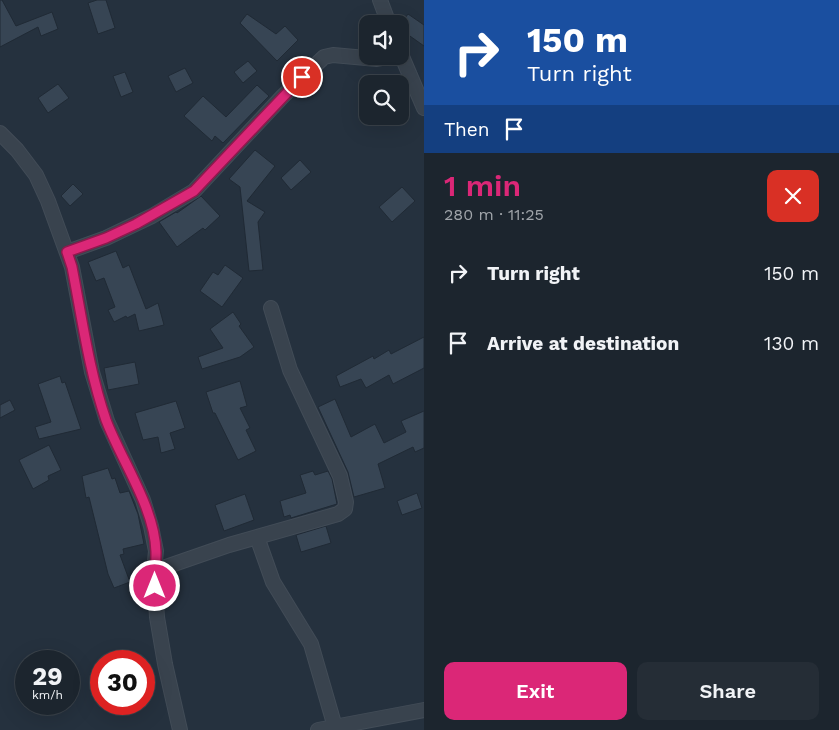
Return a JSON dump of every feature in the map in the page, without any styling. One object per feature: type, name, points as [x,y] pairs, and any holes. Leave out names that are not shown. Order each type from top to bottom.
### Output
[{"type":"street","points":[[380,0],[386,15]]},
{"type":"street","points":[[67,252],[106,238],[136,224],[194,191],[283,96],[324,57],[333,55],[359,57]]},
{"type":"street","points":[[404,65],[424,108]]},
{"type":"street","points":[[0,133],[17,150],[36,175],[48,201],[72,267],[92,372],[107,421],[143,500],[151,526],[156,551],[154,571],[157,617],[165,664],[180,730]]},
{"type":"street","points":[[154,571],[257,537],[338,514],[345,509],[346,502],[340,476],[290,370],[271,308]]},
{"type":"street","points":[[257,537],[273,582],[312,644],[335,727]]},
{"type":"street","points":[[318,730],[379,724],[424,710]]},
{"type":"building","points":[[0,0],[2,0],[16,26],[52,12],[58,29],[41,36],[38,27],[0,47]]},
{"type":"building","points":[[106,0],[115,28],[98,34],[88,3]]},
{"type":"building","points":[[247,14],[276,34],[285,26],[298,40],[277,61],[240,23]]},
{"type":"building","points":[[408,14],[424,25],[424,46],[409,35],[409,15]]},
{"type":"building","points":[[248,61],[257,71],[243,83],[234,72]]},
{"type":"building","points":[[185,68],[193,83],[176,92],[168,76]]},
{"type":"building","points":[[125,72],[133,92],[121,97],[113,76]]},
{"type":"building","points":[[58,84],[69,98],[48,113],[38,98]]},
{"type":"building","points":[[257,85],[269,96],[223,143],[215,136],[212,141],[184,116],[203,96],[226,117]]},
{"type":"building","points":[[255,150],[275,166],[247,201],[265,212],[258,222],[263,270],[249,271],[240,187],[229,179]]},
{"type":"building","points":[[300,160],[311,172],[291,190],[281,178]]},
{"type":"building","points":[[73,184],[83,194],[70,206],[61,196]]},
{"type":"building","points":[[402,187],[415,201],[392,222],[379,207]]},
{"type":"building","points":[[201,196],[220,216],[205,230],[203,228],[177,247],[159,222],[177,213]]},
{"type":"building","points":[[116,251],[123,268],[129,265],[146,309],[158,303],[164,325],[139,331],[135,314],[114,322],[108,310],[115,307],[104,278],[96,281],[88,262]]},
{"type":"building","points":[[225,265],[243,278],[222,307],[200,291],[213,272],[218,275]]},
{"type":"building","points":[[233,312],[241,324],[239,326],[254,347],[240,357],[202,369],[198,357],[223,348],[210,329]]},
{"type":"building","points":[[424,337],[424,368],[393,384],[389,375],[366,388],[361,379],[340,387],[336,376],[373,356],[374,359],[389,350],[391,354]]},
{"type":"building","points":[[135,362],[139,384],[108,390],[104,368]]},
{"type":"building","points":[[60,376],[62,383],[65,382],[81,429],[39,439],[35,427],[51,422],[38,384]]},
{"type":"building","points":[[240,381],[247,406],[240,408],[250,428],[246,430],[256,451],[238,460],[215,413],[213,413],[206,392]]},
{"type":"building","points":[[335,399],[351,437],[375,424],[384,443],[406,432],[401,421],[424,411],[424,448],[415,452],[413,447],[378,464],[385,488],[354,497],[348,472],[318,407]]},
{"type":"building","points":[[10,400],[15,410],[0,418],[0,405]]},
{"type":"building","points":[[176,401],[185,428],[170,433],[175,449],[161,453],[158,437],[143,440],[135,413]]},
{"type":"building","points":[[49,445],[61,470],[48,476],[49,480],[33,489],[19,460]]},
{"type":"building","points":[[108,468],[112,479],[115,478],[120,493],[129,491],[138,514],[144,544],[123,549],[124,554],[120,555],[130,582],[114,588],[108,574],[89,497],[86,498],[82,476]]},
{"type":"building","points":[[313,471],[315,475],[328,471],[332,479],[337,504],[291,518],[290,515],[284,517],[280,501],[306,493],[300,475]]},
{"type":"building","points":[[417,493],[422,508],[402,515],[397,501]]},
{"type":"building","points":[[245,494],[254,520],[224,531],[215,505]]},
{"type":"building","points":[[326,526],[331,543],[301,552],[296,535]]},
{"type":"route","points":[[155,586],[156,551],[151,526],[143,500],[107,421],[92,372],[72,267],[67,252],[106,238],[136,224],[194,191],[302,77]]}]
